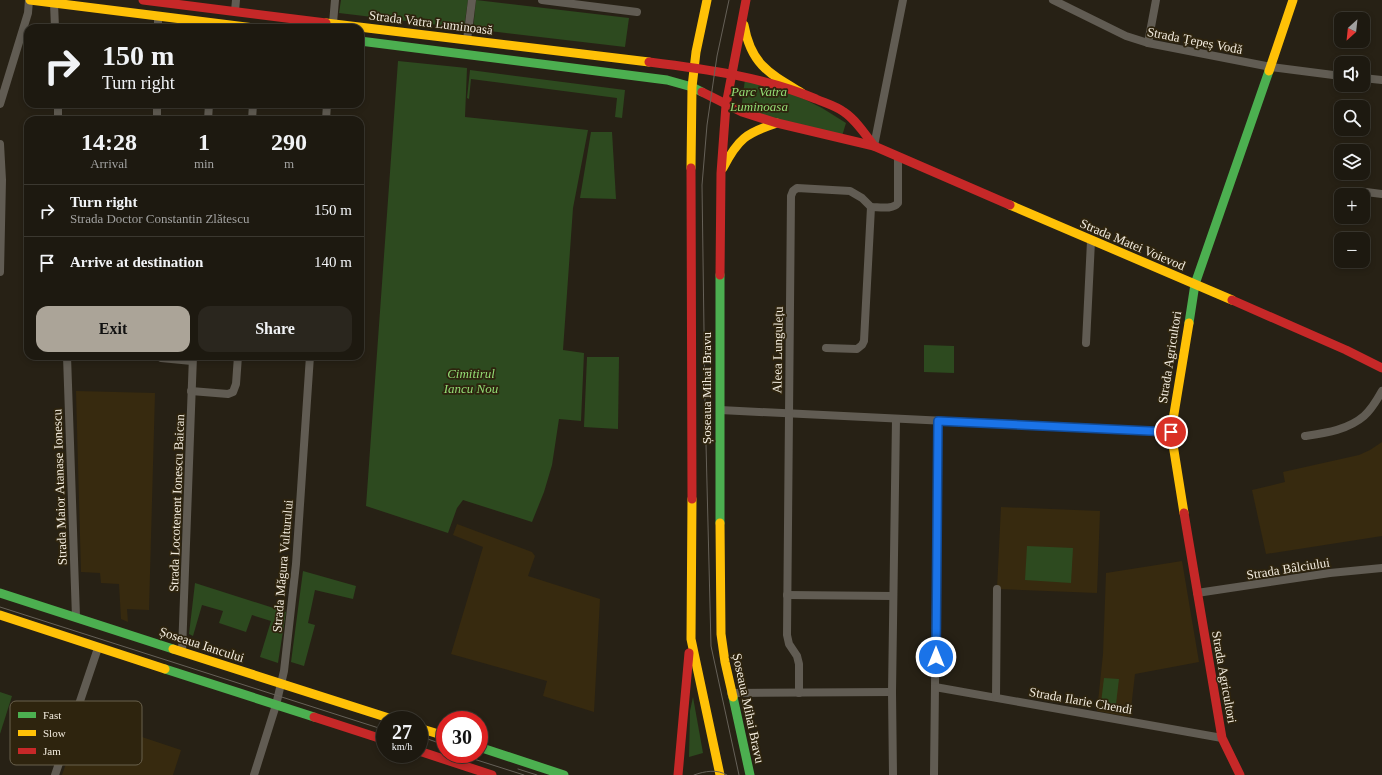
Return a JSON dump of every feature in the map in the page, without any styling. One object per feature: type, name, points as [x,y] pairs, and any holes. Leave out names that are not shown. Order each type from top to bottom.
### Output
[{"type":"main road","points":[[30,0],[158,16],[208,24]]},
{"type":"main road","name":"Strada Vatra Luminoasă","points":[[143,0],[235,11],[320,24]]},
{"type":"main road","name":"Șoseaua Mihai Bravu","points":[[707,0],[694,68],[692,87],[690,216],[692,487],[690,639],[720,775]]},
{"type":"main road","name":"Șoseaua Mihai Bravu","points":[[746,0],[726,105],[721,173],[719,317],[720,592],[721,627],[725,662],[749,772]]},
{"type":"main road","name":"Strada Agricultori","points":[[1240,775],[1222,738],[1171,432],[1195,284],[1293,0]]},
{"type":"main road","points":[[743,15],[747,42],[756,60],[772,74],[802,93]]},
{"type":"main road","name":"Strada Vatra Luminoasă","points":[[364,29],[467,40],[715,71]]},
{"type":"main road","points":[[364,42],[667,80],[692,87]]},
{"type":"main road","name":"Strada Matei Voievod","points":[[715,71],[762,81],[802,93],[843,111],[857,124],[874,146]]},
{"type":"main road","name":"Strada Matei Voievod","points":[[692,87],[711,98],[742,112],[777,123],[874,146],[1091,241],[1195,284],[1346,350],[1382,368]]},
{"type":"main road","points":[[721,173],[739,141],[754,131],[777,123]]},
{"type":"main road","name":"Șoseaua Iancului","points":[[0,593],[376,714]]},
{"type":"main road","points":[[0,615],[376,737]]},
{"type":"main road","points":[[678,775],[690,639]]},
{"type":"main road","points":[[488,750],[564,775]]},
{"type":"main road","points":[[428,754],[492,775]]},
{"type":"street","points":[[25,24],[30,0]]},
{"type":"street","points":[[235,11],[236,0]]},
{"type":"street","points":[[333,24],[335,0]]},
{"type":"street","points":[[467,40],[472,0]]},
{"type":"street","points":[[542,0],[637,12]]},
{"type":"street","points":[[874,146],[903,0]]},
{"type":"street","name":"Strada Țepeș Vodă","points":[[1052,0],[1126,36],[1148,43],[1271,67],[1334,75]]},
{"type":"street","points":[[1148,43],[1156,0]]},
{"type":"street","points":[[54,3],[55,24]]},
{"type":"street","points":[[158,16],[158,24]]},
{"type":"street","points":[[0,104],[24,26]]},
{"type":"street","points":[[1370,79],[1382,80]]},
{"type":"street","points":[[0,144],[2,180],[0,272]]},
{"type":"street","points":[[826,348],[857,349],[864,341],[871,207],[892,207],[896,206],[898,203],[898,157]]},
{"type":"street","name":"Aleea Lungulețu","points":[[799,692],[799,664],[797,656],[789,644],[787,635],[791,196],[793,191],[797,188],[850,191],[862,198],[871,207]]},
{"type":"street","points":[[1370,192],[1382,194]]},
{"type":"street","points":[[1086,343],[1091,241]]},
{"type":"street","name":"Strada Maior Atanase Ionescu","points":[[67,360],[76,617]]},
{"type":"street","name":"Strada Locotenent Ionescu Baican","points":[[182,651],[192,360]]},
{"type":"street","points":[[191,391],[228,394],[233,392],[236,384],[238,360]]},
{"type":"street","name":"Strada Măgura Vulturului","points":[[254,775],[276,705],[281,683],[296,564],[310,360]]},
{"type":"street","points":[[1305,436],[1333,431],[1363,417],[1372,408],[1382,391]]},
{"type":"street","points":[[720,410],[1171,432]]},
{"type":"street","points":[[893,775],[892,692],[896,419]]},
{"type":"street","points":[[934,775],[938,421]]},
{"type":"street","name":"Strada Bâlciului","points":[[1197,594],[1330,573],[1382,568]]},
{"type":"street","points":[[996,697],[997,589]]},
{"type":"street","points":[[787,595],[893,596]]},
{"type":"street","points":[[80,701],[98,648]]},
{"type":"street","name":"Strada Ilarie Chendi","points":[[935,687],[1222,738]]},
{"type":"street","points":[[731,693],[892,692]]},
{"type":"street","points":[[55,775],[58,765]]},
{"type":"street","points":[[749,772],[760,775]]},
{"type":"shaded area","points":[[76,391],[155,393],[149,610],[127,609],[128,622],[121,619],[119,584],[101,583],[100,573],[81,572]]},
{"type":"shaded area","points":[[1382,442],[1382,536],[1266,554],[1252,490],[1285,482],[1283,472],[1359,455]]},
{"type":"shaded area","points":[[1001,507],[1100,511],[1097,593],[997,589]]},
{"type":"shaded area","points":[[457,524],[532,552],[535,556],[528,576],[600,599],[594,712],[543,696],[547,681],[451,654],[483,547],[453,535]]},
{"type":"shaded area","points":[[1182,561],[1199,662],[1135,674],[1130,717],[1097,711],[1103,654],[1106,573]]},
{"type":"shaded area","points":[[142,737],[181,750],[173,775],[62,775],[65,765],[142,765]]},
{"type":"green space","points":[[341,0],[468,0],[464,28],[339,13]]},
{"type":"green space","points":[[476,0],[629,18],[625,47],[473,29]]},
{"type":"green space","name":"Cimitirul Iancu Nou","points":[[398,61],[467,68],[465,117],[588,130],[573,208],[563,350],[584,353],[581,421],[559,419],[552,465],[544,492],[532,522],[463,500],[457,508],[448,533],[366,506]]},
{"type":"green space","points":[[470,70],[625,90],[622,118],[615,117],[617,98],[471,79],[469,99],[467,98]]},
{"type":"green space","name":"Parc Vatra Luminoasa","points":[[745,79],[798,96],[822,108],[846,123],[842,136],[741,110]]},
{"type":"green space","points":[[591,132],[612,132],[616,199],[580,198]]},
{"type":"green space","points":[[924,345],[954,346],[954,373],[924,372]]},
{"type":"green space","points":[[587,357],[619,357],[618,429],[584,427]]},
{"type":"green space","points":[[1027,546],[1073,548],[1071,583],[1025,580]]},
{"type":"green space","points":[[303,571],[356,586],[353,599],[315,590],[308,623],[315,625],[304,666],[291,662]]},
{"type":"green space","points":[[195,583],[286,612],[278,663],[260,657],[271,621],[252,615],[246,632],[219,623],[223,611],[202,605],[193,636],[189,634]]},
{"type":"green space","points":[[1104,678],[1119,679],[1116,704],[1101,703]]},
{"type":"green space","points":[[0,692],[12,696],[0,734]]},
{"type":"green space","points":[[693,697],[703,753],[689,757],[690,711]]},
{"type":"tram line","points":[[729,0],[717,56],[707,125],[702,185],[705,403],[711,646],[739,775]]},
{"type":"tram line","points":[[0,607],[376,727]]},
{"type":"tram line","points":[[428,739],[436,742]]},
{"type":"tram line","points":[[486,763],[524,775]]},
{"type":"tram line","points":[[518,769],[537,775]]},
{"type":"tram line","points":[[694,775],[711,771],[727,775]]},
{"type":"traffic: fast","points":[[364,42],[667,80],[692,87],[702,92]]},
{"type":"traffic: fast","points":[[1189,323],[1195,284],[1269,71]]},
{"type":"traffic: fast","points":[[720,275],[720,523]]},
{"type":"traffic: fast","points":[[0,593],[173,649]]},
{"type":"traffic: fast","points":[[165,669],[314,717]]},
{"type":"traffic: fast","points":[[733,697],[750,775]]},
{"type":"traffic: fast","points":[[488,750],[564,775]]},
{"type":"traffic: slow","points":[[30,0],[222,24]]},
{"type":"traffic: slow","points":[[691,168],[692,87],[696,52],[707,0]]},
{"type":"traffic: slow","points":[[1269,71],[1293,0]]},
{"type":"traffic: slow","points":[[326,23],[334,24]]},
{"type":"traffic: slow","points":[[744,25],[747,39],[757,59],[771,74],[802,93]]},
{"type":"traffic: slow","points":[[364,28],[649,62]]},
{"type":"traffic: slow","points":[[723,168],[733,150],[744,138],[758,130],[777,123]]},
{"type":"traffic: slow","points":[[1010,205],[1232,300]]},
{"type":"traffic: slow","points":[[1184,513],[1171,432],[1189,323]]},
{"type":"traffic: slow","points":[[692,499],[691,639],[720,775]]},
{"type":"traffic: slow","points":[[720,523],[721,634],[725,662],[733,697]]},
{"type":"traffic: slow","points":[[0,615],[165,669]]},
{"type":"traffic: slow","points":[[173,649],[376,714]]},
{"type":"traffic: slow","points":[[428,731],[436,733]]},
{"type":"traffic: jam","points":[[143,0],[326,23]]},
{"type":"traffic: jam","points":[[720,275],[721,173],[726,105],[746,0]]},
{"type":"traffic: jam","points":[[649,62],[755,79],[796,91],[838,108],[844,112],[864,132],[874,146]]},
{"type":"traffic: jam","points":[[702,92],[742,112],[777,123],[874,146],[1010,205]]},
{"type":"traffic: jam","points":[[691,168],[692,499]]},
{"type":"traffic: jam","points":[[1232,300],[1346,350],[1382,368]]},
{"type":"traffic: jam","points":[[1184,513],[1222,738],[1240,775]]},
{"type":"traffic: jam","points":[[678,775],[689,653]]},
{"type":"traffic: jam","points":[[314,717],[376,737]]},
{"type":"traffic: jam","points":[[428,754],[492,775]]},
{"type":"route","points":[[936,657],[938,421],[1171,432]]}]
